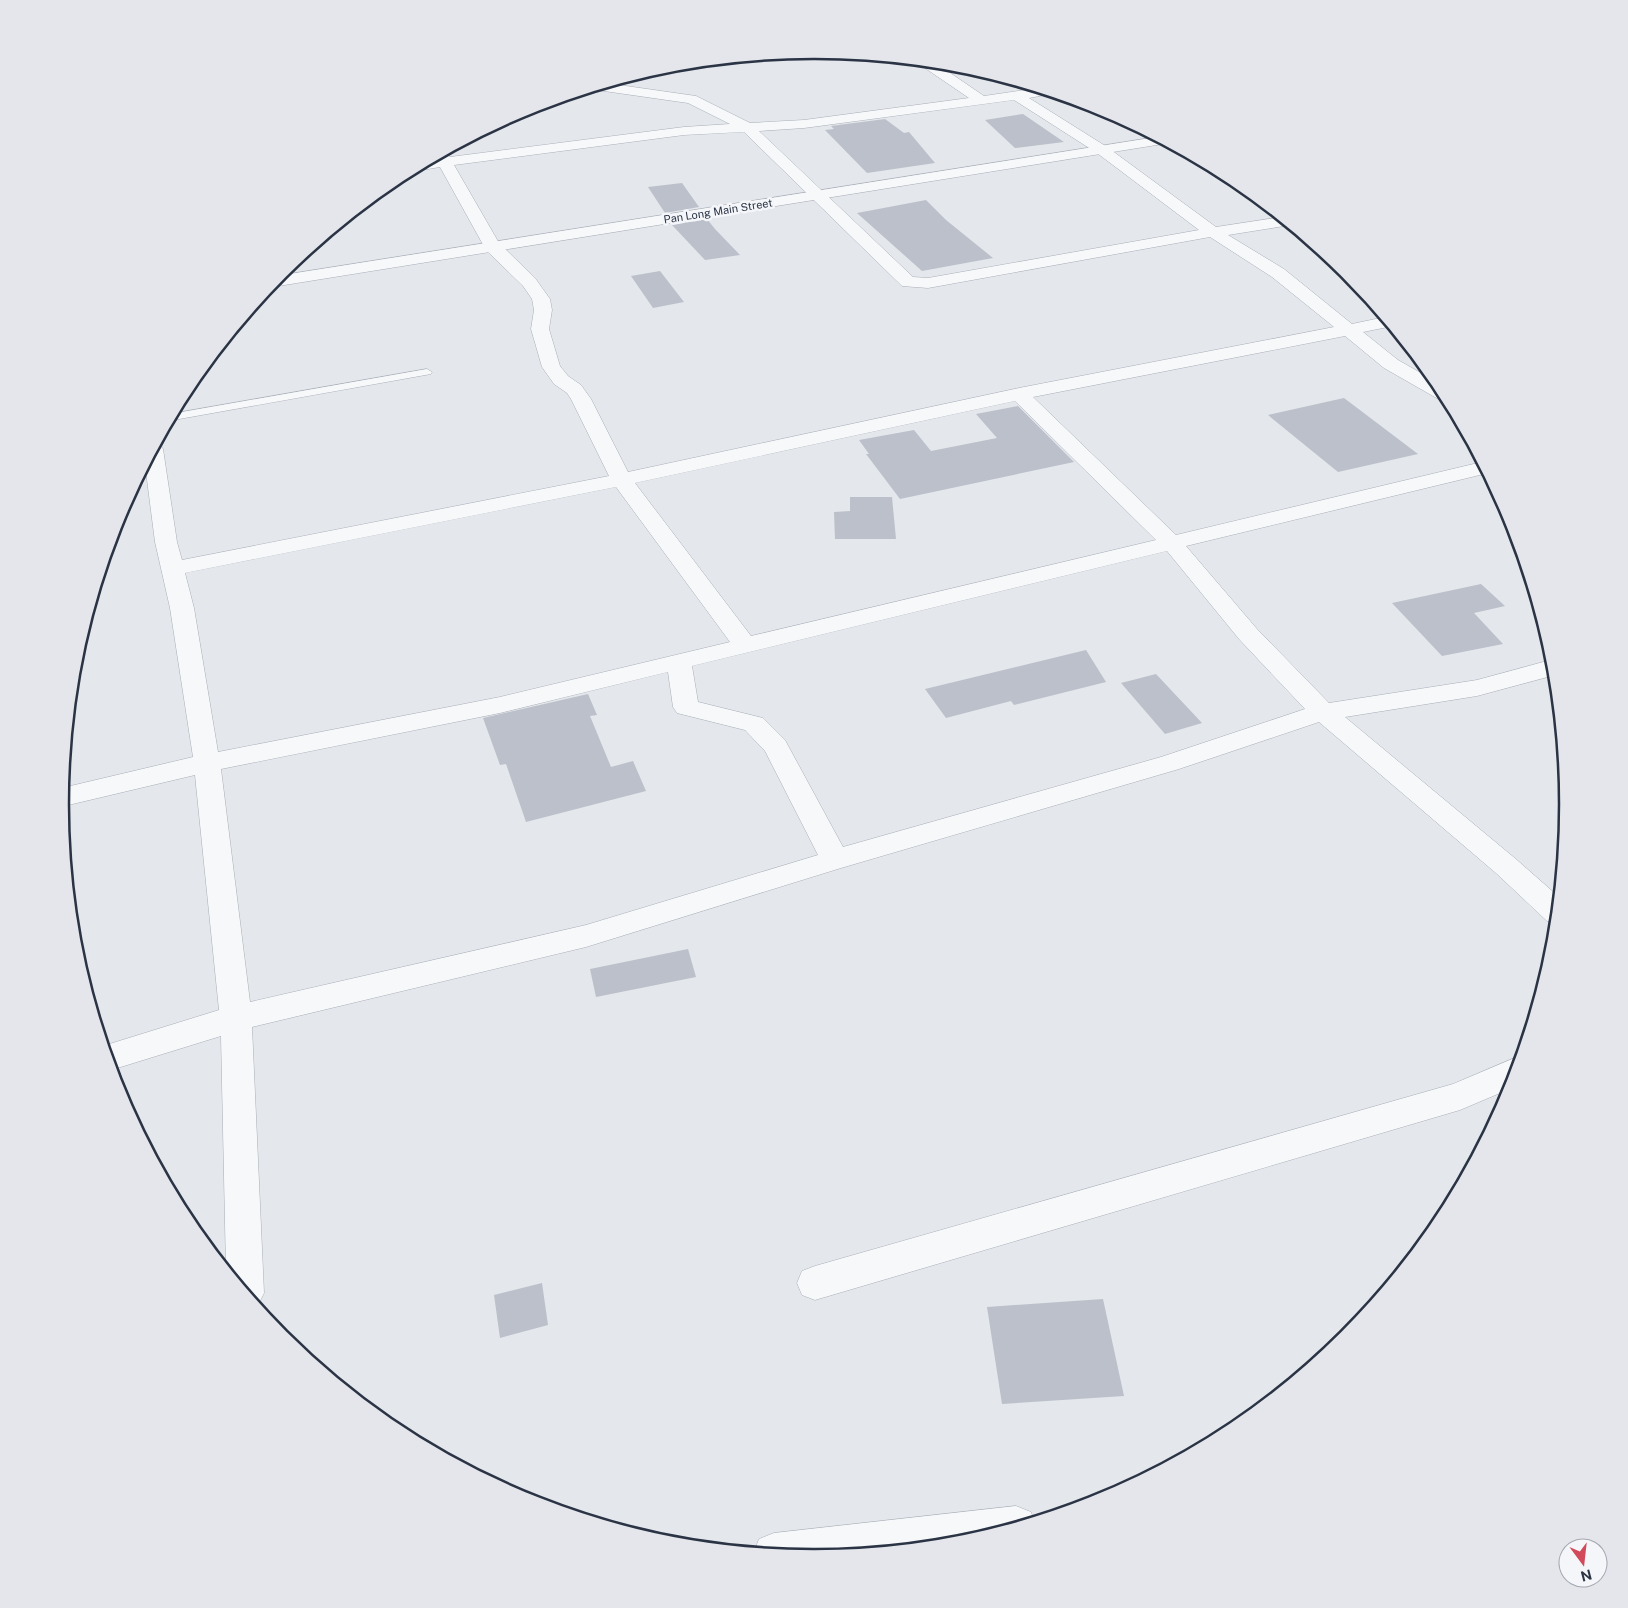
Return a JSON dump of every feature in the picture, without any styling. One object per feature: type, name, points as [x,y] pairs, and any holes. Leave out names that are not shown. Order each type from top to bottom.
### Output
[{"type":"street","points":[[936,69],[983,100]]},
{"type":"street","points":[[609,88],[691,99],[747,127],[908,282],[928,283],[1279,222]]},
{"type":"street","points":[[445,157],[684,132],[804,124],[1037,93]]},
{"type":"street","points":[[1017,96],[1102,150],[1213,232],[1278,273],[1391,364],[1432,388]]},
{"type":"street","name":"Pan Long Main Street","points":[[284,280],[1154,142]]},
{"type":"street","points":[[443,158],[492,246],[529,282],[541,299],[543,310],[540,329],[550,366],[561,380],[574,389],[621,480],[746,646]]},
{"type":"street","points":[[173,569],[621,480],[1019,394],[1383,323]]},
{"type":"street","points":[[1019,394],[1172,543],[1248,634],[1323,712],[1507,867],[1552,908]]},
{"type":"street","points":[[154,458],[166,542],[182,608],[207,763],[236,1018],[245,1284]]},
{"type":"street","points":[[69,796],[207,763],[500,705],[1479,468]]},
{"type":"street","points":[[679,662],[686,706],[754,724],[776,746],[835,860]]},
{"type":"street","points":[[113,1056],[236,1018],[586,936],[835,860],[1170,763],[1323,712],[1477,688],[1547,669]]},
{"type":"street","points":[[815,1283],[1460,1096],[1509,1074]]},
{"type":"street","points":[[865,1548],[961,1535]]},
{"type":"lane","points":[[178,417],[427,372]]},
{"type":"building","points":[[1023,114],[1064,142],[1015,148],[985,120]]},
{"type":"building","points":[[885,119],[904,133],[909,132],[935,163],[867,173],[825,130],[834,129],[831,126]]},
{"type":"building","points":[[682,183],[699,207],[665,213],[648,187]]},
{"type":"building","points":[[926,200],[946,220],[993,258],[922,271],[857,213]]},
{"type":"building","points":[[707,219],[740,255],[705,260],[672,225]]},
{"type":"building","points":[[660,271],[684,302],[653,308],[631,276]]},
{"type":"building","points":[[1344,398],[1418,454],[1338,472],[1268,415]]},
{"type":"building","points":[[1018,406],[1074,462],[900,499],[866,454],[869,454],[859,440],[914,430],[931,451],[997,438],[976,414]]},
{"type":"building","points":[[850,497],[892,497],[896,539],[835,539],[834,512],[850,511]]},
{"type":"building","points":[[1481,584],[1505,606],[1474,613],[1503,644],[1442,656],[1392,603]]},
{"type":"building","points":[[1086,650],[1106,682],[1014,705],[1011,701],[946,718],[925,689]]},
{"type":"building","points":[[1156,674],[1202,723],[1165,734],[1121,683]]},
{"type":"building","points":[[588,694],[597,715],[590,716],[611,767],[633,761],[646,791],[526,822],[506,764],[500,765],[483,718]]},
{"type":"building","points":[[688,949],[696,977],[596,997],[590,969]]},
{"type":"building","points":[[542,1283],[548,1325],[500,1338],[494,1295]]},
{"type":"building","points":[[1103,1299],[1124,1396],[1002,1404],[987,1307]]}]
